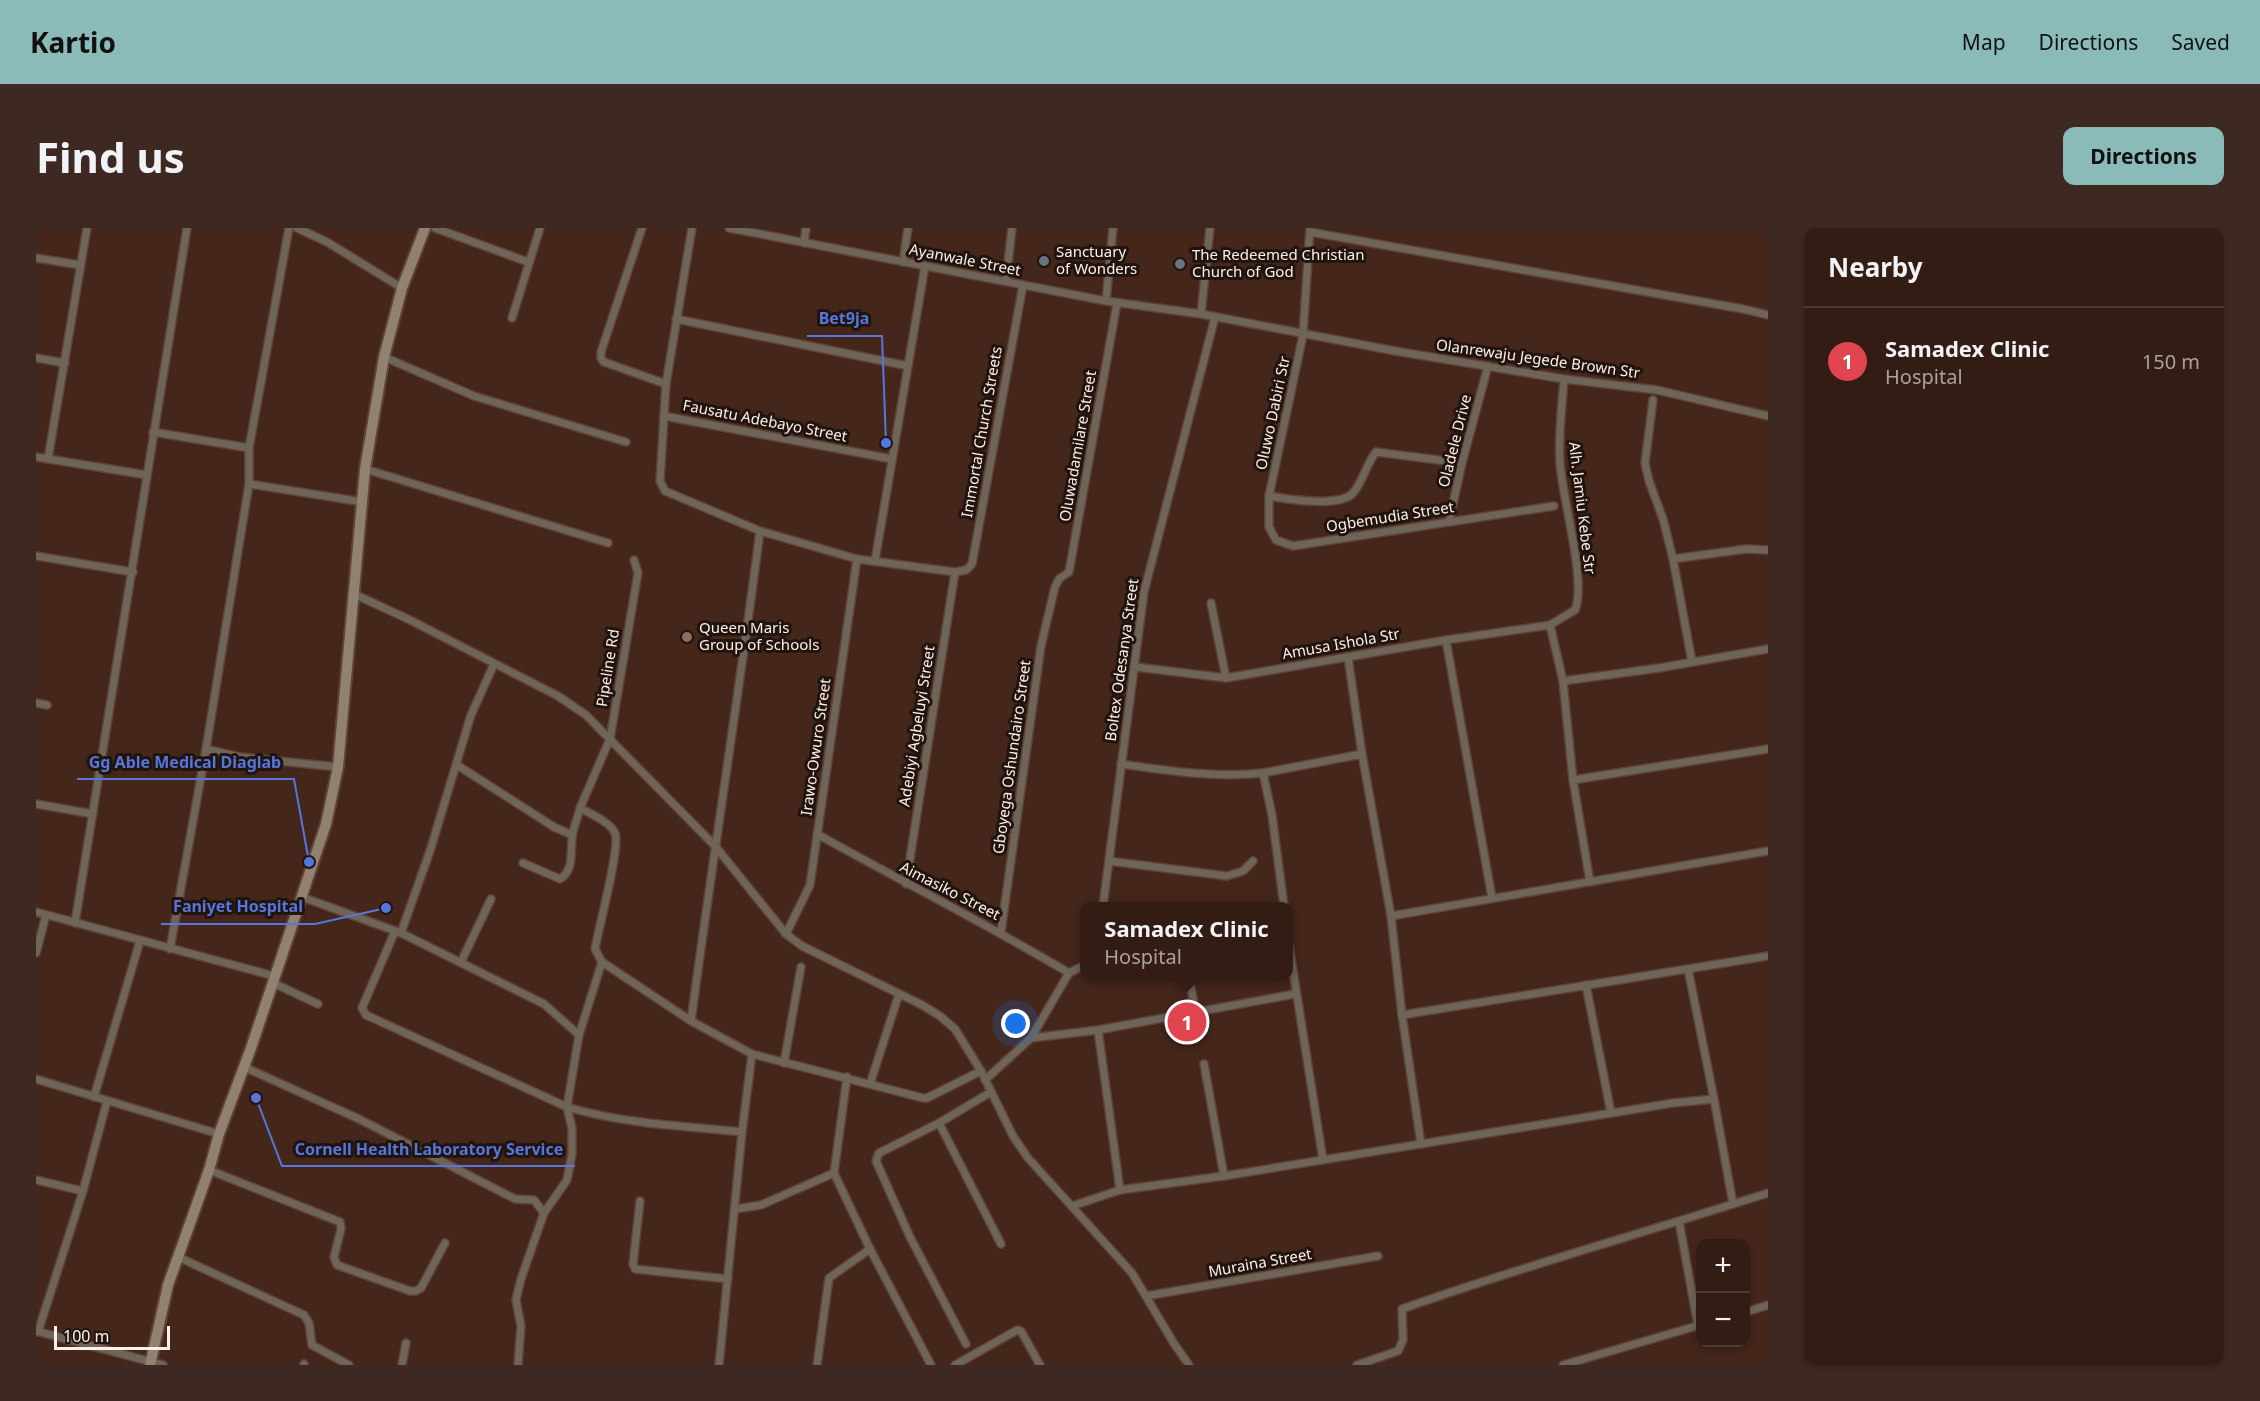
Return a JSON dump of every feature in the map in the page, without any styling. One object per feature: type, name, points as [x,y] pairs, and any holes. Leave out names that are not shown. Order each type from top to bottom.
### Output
[{"type":"main road","points":[[150,1363],[168,1285],[327,824],[338,767],[365,469],[384,357],[402,288],[425,228]]},
{"type":"street","points":[[48,459],[87,228]]},
{"type":"street","points":[[75,923],[187,228]]},
{"type":"street","points":[[170,949],[206,749],[249,484],[249,447],[289,228]]},
{"type":"street","points":[[297,228],[327,242],[402,288]]},
{"type":"street","points":[[435,228],[528,262]]},
{"type":"street","points":[[512,318],[540,228]]},
{"type":"street","points":[[642,228],[604,342],[601,358],[604,362],[666,384]]},
{"type":"street","name":"Fausatu Adebayo Street","points":[[692,228],[666,384],[664,416],[892,459]]},
{"type":"street","name":"Ayanwale Street","points":[[729,228],[1106,301],[1201,314],[1303,335]]},
{"type":"street","points":[[804,243],[806,228]]},
{"type":"street","points":[[903,262],[908,228]]},
{"type":"street","points":[[1006,281],[1012,228]]},
{"type":"street","points":[[1106,301],[1113,228]]},
{"type":"street","points":[[1201,314],[1210,228]]},
{"type":"street","points":[[1310,230],[1768,315]]},
{"type":"street","name":"Oluwo Dabiri Str","points":[[1269,496],[1303,335],[1310,230]]},
{"type":"street","points":[[36,258],[80,265]]},
{"type":"street","points":[[875,561],[925,266]]},
{"type":"street","name":"Immortal Church Streets","points":[[955,572],[966,570],[972,564],[1023,285]]},
{"type":"street","name":"Oluwadamilare Street","points":[[1055,587],[1059,579],[1069,572],[1117,303]]},
{"type":"street","name":"Boltex Odesanya Street","points":[[1104,902],[1144,592],[1215,317]]},
{"type":"street","points":[[676,319],[908,366]]},
{"type":"street","name":"Olanrewaju Jegede Brown Str","points":[[1303,335],[1564,379],[1657,390],[1768,416]]},
{"type":"street","points":[[384,357],[474,396],[626,442]]},
{"type":"street","points":[[36,358],[66,363]]},
{"type":"street","name":"Oladele Drive","points":[[1449,522],[1488,366]]},
{"type":"street","name":"Alh. Jamiu Kebe Str","points":[[1550,625],[1575,610],[1579,594],[1576,556],[1564,503],[1560,464],[1559,440],[1564,379]]},
{"type":"street","points":[[1653,400],[1645,463],[1648,481],[1663,519],[1673,559],[1692,662]]},
{"type":"street","points":[[664,416],[660,481],[665,491],[760,531],[857,559],[955,572]]},
{"type":"street","points":[[153,432],[249,447]]},
{"type":"street","points":[[1269,496],[1317,502],[1348,497],[1354,492],[1370,459],[1376,452],[1462,463]]},
{"type":"street","points":[[36,457],[147,475]]},
{"type":"street","points":[[365,469],[608,543]]},
{"type":"street","points":[[249,484],[363,502]]},
{"type":"street","name":"Ogbemudia Street","points":[[1269,496],[1269,527],[1273,535],[1282,543],[1293,546],[1554,506]]},
{"type":"street","points":[[691,1021],[760,531]]},
{"type":"street","points":[[1673,559],[1746,549],[1768,550]]},
{"type":"street","points":[[36,556],[133,572]]},
{"type":"street","name":"Irawo-Owuro Street","points":[[786,934],[810,885],[857,559]]},
{"type":"street","name":"Pipeline Rd","points":[[523,863],[560,879],[568,872],[572,835],[580,808],[610,739],[638,573],[634,560]]},
{"type":"street","name":"Adebiyi Agbeluyi Street","points":[[906,884],[955,572]]},
{"type":"street","name":"Gboyega Oshundairo Street","points":[[1001,932],[1041,646],[1055,587]]},
{"type":"street","points":[[352,594],[410,620],[558,696],[586,715],[715,846],[786,934],[802,946],[940,1016],[955,1029],[981,1071],[1013,1136],[1028,1158],[1132,1273],[1189,1365]]},
{"type":"street","points":[[1211,603],[1226,678]]},
{"type":"street","points":[[1550,625],[1563,681],[1573,780],[1590,882]]},
{"type":"street","name":"Amusa Ishola Str","points":[[1136,667],[1226,678],[1446,640],[1550,625]]},
{"type":"street","points":[[1446,640],[1492,898]]},
{"type":"street","points":[[1563,681],[1768,649]]},
{"type":"street","points":[[1348,657],[1362,754],[1391,916],[1402,1015],[1421,1144]]},
{"type":"street","points":[[494,664],[471,715],[430,851],[398,932],[362,1008],[364,1013],[567,1107],[599,1117],[626,1121],[742,1132]]},
{"type":"street","points":[[36,703],[47,705]]},
{"type":"street","points":[[206,749],[240,757],[338,767]]},
{"type":"street","points":[[1573,780],[1768,749]]},
{"type":"street","points":[[1121,764],[1175,772],[1232,776],[1263,773],[1362,754]]},
{"type":"street","points":[[457,765],[554,827],[572,835]]},
{"type":"street","points":[[1263,773],[1272,815],[1283,902]]},
{"type":"street","points":[[36,804],[93,814]]},
{"type":"street","points":[[580,808],[611,827],[616,838],[609,887],[595,949],[602,962],[691,1021],[752,1054],[927,1098],[981,1071]]},
{"type":"street","name":"Aimasiko Street","points":[[817,834],[906,884],[1001,932],[1069,972]]},
{"type":"street","points":[[1391,916],[1768,851]]},
{"type":"street","points":[[1109,861],[1227,876],[1243,871],[1253,861]]},
{"type":"street","points":[[302,897],[398,932],[461,962],[544,1004],[579,1035]]},
{"type":"street","points":[[461,962],[491,899]]},
{"type":"street","points":[[36,912],[274,980],[318,1004]]},
{"type":"street","points":[[36,953],[46,915]]},
{"type":"street","points":[[94,1097],[141,941]]},
{"type":"street","points":[[1402,1015],[1768,956]]},
{"type":"street","points":[[518,1365],[521,1326],[516,1300],[544,1214],[567,1179],[572,1154],[572,1128],[567,1107],[579,1035],[602,962]]},
{"type":"street","points":[[784,1063],[801,967]]},
{"type":"street","points":[[985,1080],[1031,1038],[1069,972],[1080,967]]},
{"type":"street","points":[[1688,969],[1733,1204]]},
{"type":"street","points":[[1293,973],[1323,1160]]},
{"type":"street","points":[[1190,980],[1195,1011]]},
{"type":"street","points":[[1586,985],[1611,1113]]},
{"type":"street","points":[[870,1083],[899,994]]},
{"type":"street","points":[[1031,1038],[1098,1030],[1296,994]]},
{"type":"street","points":[[1098,1030],[1120,1190]]},
{"type":"street","points":[[719,1365],[752,1054]]},
{"type":"street","points":[[1204,1064],[1224,1176]]},
{"type":"street","points":[[244,1067],[359,1119],[515,1199],[534,1200],[544,1214]]},
{"type":"street","points":[[847,1077],[834,1173],[870,1249],[932,1365]]},
{"type":"street","points":[[36,1079],[219,1134]]},
{"type":"street","points":[[966,1344],[909,1237],[876,1161],[879,1154],[939,1123],[991,1092]]},
{"type":"street","points":[[1072,1206],[1120,1190],[1224,1176],[1673,1103],[1714,1099]]},
{"type":"street","points":[[107,1101],[83,1191],[37,1331],[163,1365]]},
{"type":"street","points":[[939,1123],[1001,1244]]},
{"type":"street","points":[[209,1170],[340,1222],[341,1229],[334,1257],[337,1265],[410,1291],[421,1288],[445,1244]]},
{"type":"street","points":[[735,1209],[760,1205],[834,1173]]},
{"type":"street","points":[[36,1180],[83,1191]]},
{"type":"street","points":[[1356,1365],[1398,1351],[1403,1340],[1401,1309],[1487,1278],[1768,1193]]},
{"type":"street","points":[[640,1201],[633,1264],[635,1269],[728,1279]]},
{"type":"street","points":[[1679,1221],[1696,1309]]},
{"type":"street","points":[[817,1365],[829,1278],[870,1249]]},
{"type":"street","name":"Muraina Street","points":[[1146,1296],[1378,1256]]},
{"type":"street","points":[[178,1257],[304,1315],[309,1323],[312,1345],[349,1365]]},
{"type":"street","points":[[1750,1311],[1768,1305]]},
{"type":"street","points":[[1563,1365],[1696,1326]]},
{"type":"street","points":[[955,1365],[1017,1330],[1021,1331],[1040,1365]]},
{"type":"street","points":[[402,1365],[406,1343]]},
{"type":"place","name":"Sanctuary of Wonders","points":[[1044,261]]},
{"type":"place","name":"The Redeemed Christian Church of God","points":[[1180,264]]},
{"type":"place","name":"Bet9ja","points":[[886,443]]},
{"type":"place","name":"Queen Maris Group of Schools","points":[[687,637]]},
{"type":"place","name":"Gg Able Medical Diaglab","points":[[309,862]]},
{"type":"place","name":"Faniyet Hospital","points":[[386,908]]},
{"type":"place","name":"Samadex Clinic","points":[[1187,1022]]},
{"type":"place","name":"Cornell Health Laboratory Service","points":[[256,1098]]}]
